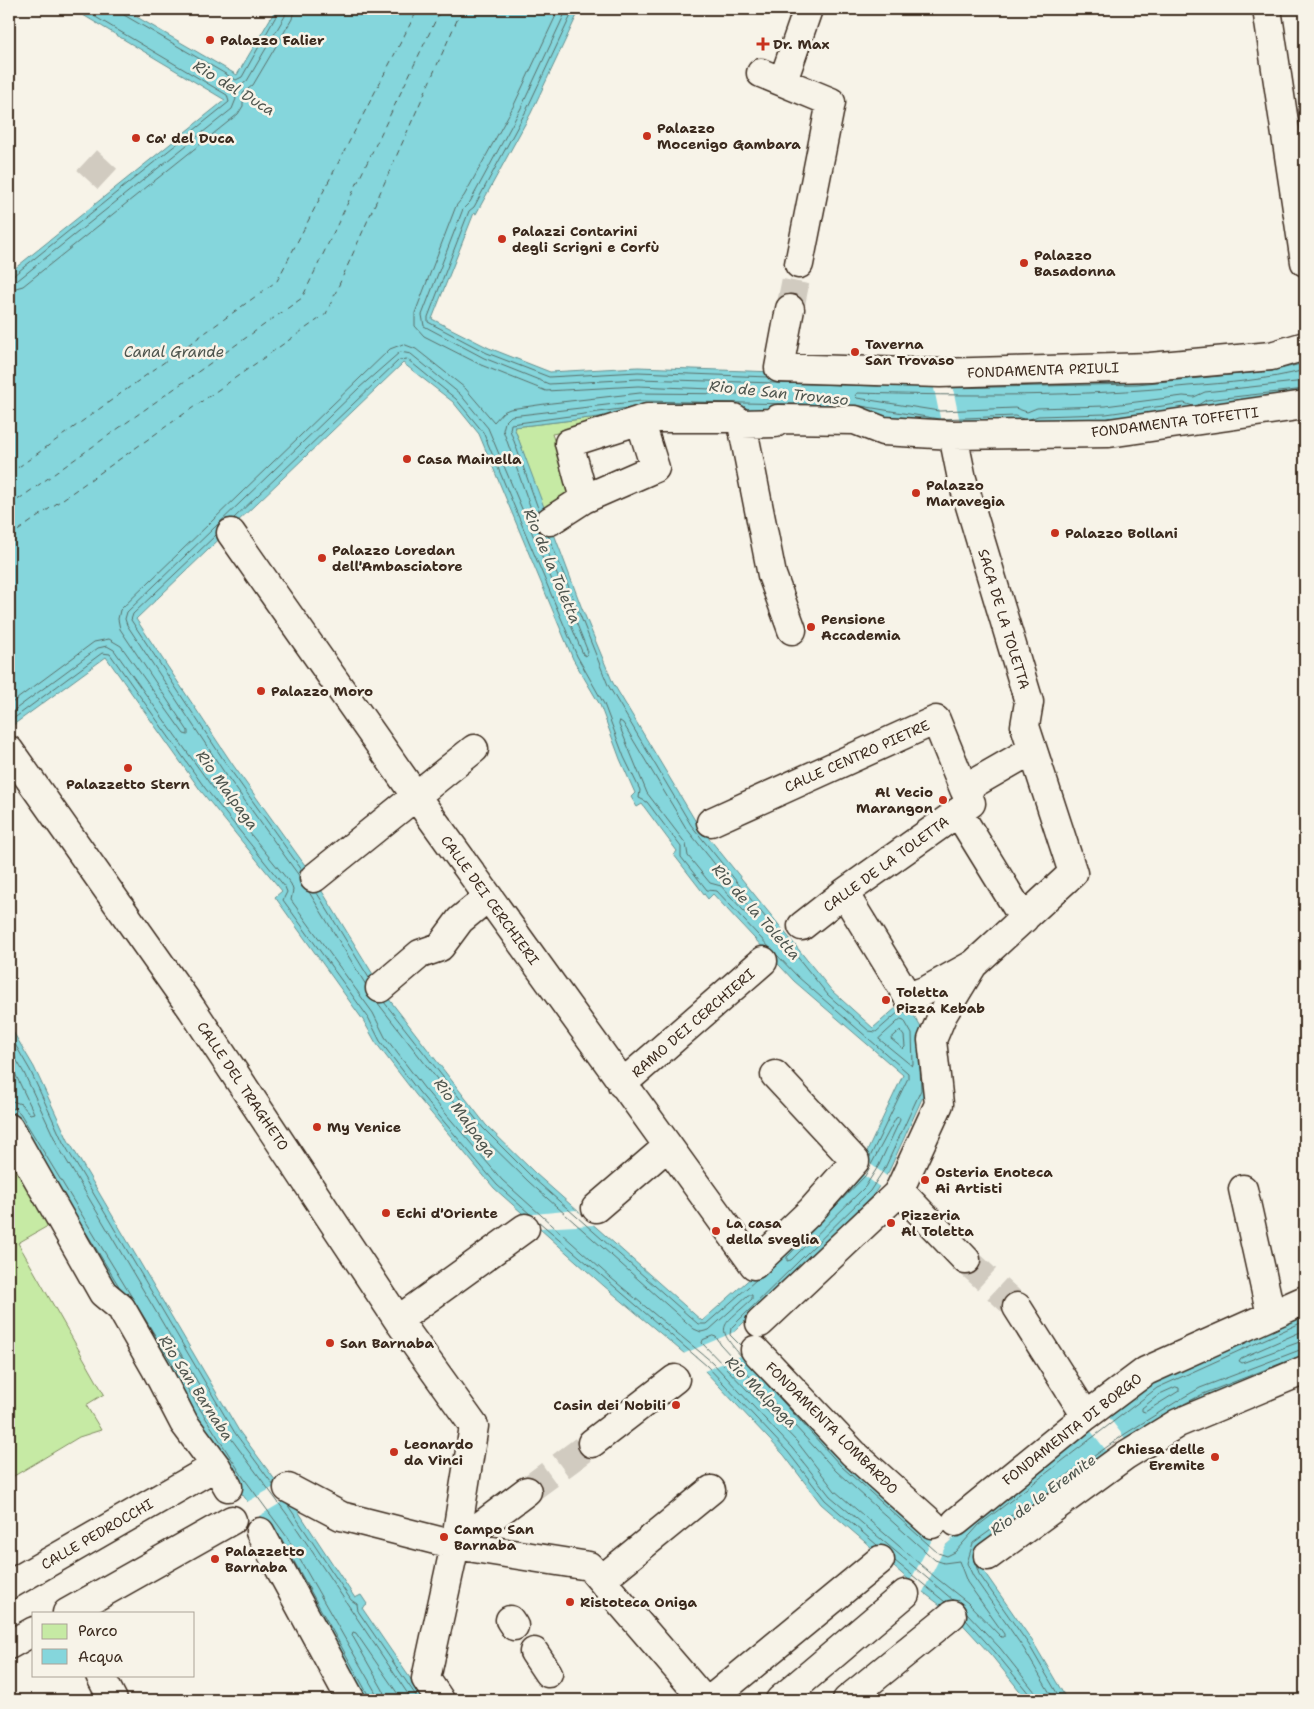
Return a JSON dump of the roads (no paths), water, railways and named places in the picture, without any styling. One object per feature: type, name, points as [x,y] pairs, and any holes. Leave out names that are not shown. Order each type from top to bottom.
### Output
[{"type":"street","points":[[799,264],[831,102],[772,77],[808,9]]},
{"type":"street","points":[[1267,9],[1305,262]]},
{"type":"street","name":"FONDAMENTA PRIULI","points":[[790,309],[780,368],[940,373],[1150,367],[1271,356],[1305,346]]},
{"type":"street","name":"FONDAMENTA TOFFETTI","points":[[584,499],[569,443],[647,418],[734,418],[742,424],[775,423],[778,420],[855,420],[883,431],[953,435],[1109,433],[1305,405]]},
{"type":"street","points":[[550,521],[584,499],[655,468],[640,420]]},
{"type":"street","points":[[742,424],[772,575],[792,630]]},
{"type":"street","name":"SACA DE LA TOLETTA","points":[[953,435],[965,488],[1029,702],[1025,726],[1073,872],[974,964]]},
{"type":"street","name":"CALLE DEI CERCHIERI","points":[[231,533],[415,795],[754,1265],[811,1211],[855,1161],[775,1075]]},
{"type":"street","name":"CALLE CENTRO PIETRE","points":[[711,822],[936,720],[964,802]]},
{"type":"street","points":[[314,878],[474,749]]},
{"type":"street","name":"CALLE DEL TRAGHETO","points":[[9,750],[192,1009],[398,1320],[474,1426],[455,1546]]},
{"type":"street","name":"CALLE DE LA TOLETTA","points":[[802,926],[1032,750]]},
{"type":"street","points":[[964,802],[1024,919]]},
{"type":"street","points":[[844,892],[918,993],[942,1016]]},
{"type":"street","points":[[380,988],[420,954],[438,951],[460,920],[488,897]]},
{"type":"street","name":"RAMO DEI CERCHIERI","points":[[622,1084],[763,961]]},
{"type":"street","points":[[918,993],[974,964]]},
{"type":"street","points":[[760,1323],[866,1224],[899,1190],[939,1104],[932,1040],[942,1016],[974,964]]},
{"type":"street","name":"CALLE PEDROCCHI","points":[[9,1128],[103,1293],[121,1308],[156,1369],[182,1425],[217,1475],[173,1491],[15,1582]]},
{"type":"street","points":[[596,1208],[668,1146]]},
{"type":"street","points":[[1243,1188],[1271,1315]]},
{"type":"street","points":[[899,1190],[966,1260]]},
{"type":"street","points":[[398,1320],[525,1228]]},
{"type":"street","name":"FONDAMENTA DI BORGO","points":[[944,1523],[1146,1371],[1305,1300]]},
{"type":"street","points":[[1017,1307],[1086,1416]]},
{"type":"street","name":"FONDAMENTA LOMBARDO","points":[[755,1350],[852,1453],[944,1523]]},
{"type":"street","points":[[988,1556],[1126,1455],[1178,1424],[1305,1370]]},
{"type":"street","points":[[592,1443],[675,1379]]},
{"type":"street","points":[[288,1488],[340,1516],[455,1546],[596,1572],[704,1700]]},
{"type":"street","points":[[596,1572],[711,1490]]},
{"type":"street","points":[[433,1689],[455,1546],[527,1491]]},
{"type":"street","points":[[68,1612],[232,1520]]},
{"type":"street","points":[[260,1532],[351,1700]]},
{"type":"street","points":[[710,1700],[880,1560]]},
{"type":"street","points":[[780,1700],[905,1594]]},
{"type":"street","points":[[847,1700],[952,1615]]},
{"type":"street","points":[[9,1646],[32,1632]]},
{"type":"street","points":[[101,1676],[113,1700]]},
{"type":"water","points":[[73,9],[123,9],[237,75],[276,9],[580,9],[531,113],[476,214],[474,213],[432,319],[489,348],[550,372],[638,367],[774,372],[1305,351],[1305,398],[1038,427],[641,412],[514,427],[581,606],[613,683],[696,822],[832,991],[873,1028],[905,1000],[923,1031],[926,1090],[889,1171],[874,1194],[734,1332],[946,1545],[971,1517],[1151,1378],[1305,1309],[1305,1358],[978,1563],[1033,1642],[1067,1700],[1027,1700],[991,1655],[956,1617],[923,1592],[821,1504],[784,1455],[704,1370],[604,1286],[494,1188],[416,1095],[376,1043],[363,1020],[275,897],[282,891],[201,791],[106,657],[9,728],[9,273],[225,100]],"holes":[[[403,363],[453,402],[479,434],[573,659],[600,705],[635,793],[631,797],[637,807],[642,804],[677,851],[674,855],[708,899],[713,894],[794,981],[903,1075],[864,1158],[754,1275],[702,1321],[536,1174],[486,1125],[385,994],[312,875],[233,765],[136,619]]]},
{"type":"water","name":"Rio San Barnaba","points":[[9,1025],[34,1067],[68,1140],[239,1431],[298,1511],[355,1598],[361,1595],[367,1604],[362,1608],[425,1700],[367,1700],[278,1543],[234,1483],[9,1115]]},
{"type":"tunnel","points":[[87,160],[116,187]]},
{"type":"tunnel","points":[[790,309],[799,264]]},
{"type":"tunnel","points":[[966,1260],[1017,1307]]},
{"type":"tunnel","points":[[527,1491],[592,1443]]},
{"type":"place","name":"Palazzo Falier","points":[[210,40]]},
{"type":"place","name":"Dr. Max","points":[[763,44]]},
{"type":"place","name":"Palazzo Mocenigo Gambara","points":[[647,136]]},
{"type":"place","name":"Ca' del Duca","points":[[136,138]]},
{"type":"place","name":"Palazzi Contarini degli Scrigni e Corfù","points":[[502,239]]},
{"type":"place","name":"Palazzo Basadonna","points":[[1024,263]]},
{"type":"place","name":"Taverna San Trovaso","points":[[855,352]]},
{"type":"place","name":"Casa Mainella","points":[[407,459]]},
{"type":"place","name":"Palazzo Maravegia","points":[[916,493]]},
{"type":"place","name":"Palazzo Bollani","points":[[1055,533]]},
{"type":"place","name":"Palazzo Loredan dell'Ambasciatore","points":[[322,558]]},
{"type":"place","name":"Pensione Accademia","points":[[811,627]]},
{"type":"place","name":"Palazzo Moro","points":[[261,691]]},
{"type":"place","name":"Palazzetto Stern","points":[[128,768]]},
{"type":"place","name":"Al Vecio Marangon","points":[[943,800]]},
{"type":"place","name":"Toletta Pizza Kebab","points":[[886,1000]]},
{"type":"place","name":"My Venice","points":[[317,1127]]},
{"type":"place","name":"Osteria Enoteca Ai Artisti","points":[[925,1180]]},
{"type":"place","name":"Echi d'Oriente","points":[[386,1213]]},
{"type":"place","name":"Pizzeria Al Toletta","points":[[891,1223]]},
{"type":"place","name":"La casa della sveglia","points":[[716,1231]]},
{"type":"place","name":"San Barnaba","points":[[330,1343]]},
{"type":"place","name":"Casin dei Nobili","points":[[676,1405]]},
{"type":"place","name":"Leonardo da Vinci","points":[[394,1452]]},
{"type":"place","name":"Chiesa delle Eremite","points":[[1215,1457]]},
{"type":"place","name":"Campo San Barnaba","points":[[444,1537]]},
{"type":"place","name":"Palazzetto Barnaba","points":[[215,1559]]},
{"type":"place","name":"Ristoteca Oniga","points":[[570,1602]]},
{"type":"water label","name":"Rio del Duca","points":[[234,88]]},
{"type":"water label","name":"Canal Grande","points":[[174,352]]},
{"type":"water label","name":"Rio de San Trovaso","points":[[779,393]]},
{"type":"water label","name":"Rio de la Toletta","points":[[552,566]]},
{"type":"water label","name":"Rio Malpaga","points":[[227,790]]},
{"type":"water label","name":"Rio de la Toletta","points":[[756,912]]},
{"type":"water label","name":"Rio Malpaga","points":[[465,1118]]},
{"type":"water label","name":"Rio Malpaga","points":[[761,1392]]},
{"type":"water label","name":"Rio de le Eremite","points":[[1043,1495]]}]
